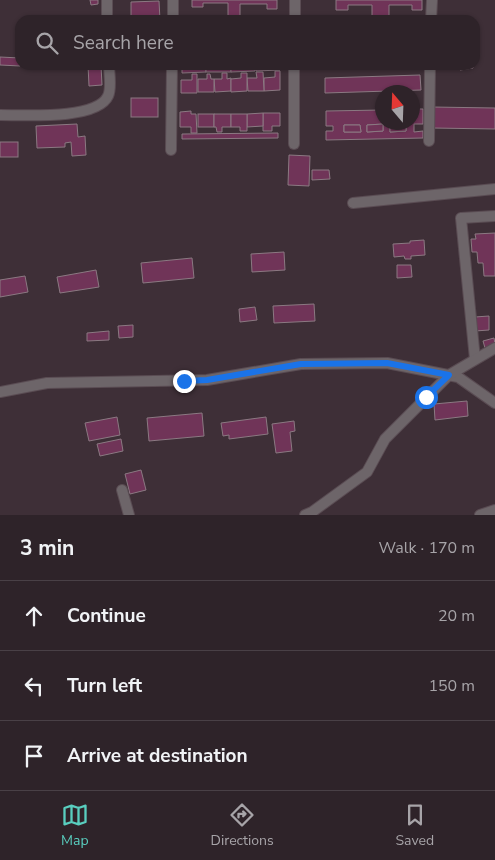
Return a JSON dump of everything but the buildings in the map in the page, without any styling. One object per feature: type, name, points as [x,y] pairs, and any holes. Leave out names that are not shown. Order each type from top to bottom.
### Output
[{"type":"street","points":[[107,0],[107,15]]},
{"type":"street","points":[[173,0],[173,15]]},
{"type":"street","points":[[294,15],[295,0]]},
{"type":"street","points":[[431,15],[432,0]]},
{"type":"street","points":[[0,115],[65,115],[85,111],[106,101],[110,94],[109,70]]},
{"type":"street","points":[[171,150],[172,70]]},
{"type":"street","points":[[294,70],[294,144]]},
{"type":"street","points":[[429,141],[430,70]]},
{"type":"street","points":[[353,203],[495,189]]},
{"type":"street","points":[[475,359],[461,218],[495,216]]},
{"type":"street","points":[[305,515],[312,512],[367,472],[385,439],[449,375],[495,348]]},
{"type":"street","points":[[0,392],[47,384],[207,380],[301,364],[387,363],[458,377],[495,403]]},
{"type":"street","points":[[122,490],[129,515]]},
{"type":"street","points":[[480,515],[495,510]]},
{"type":"route","points":[[184,381],[207,380],[301,364],[387,363],[449,375],[426,397]]}]
